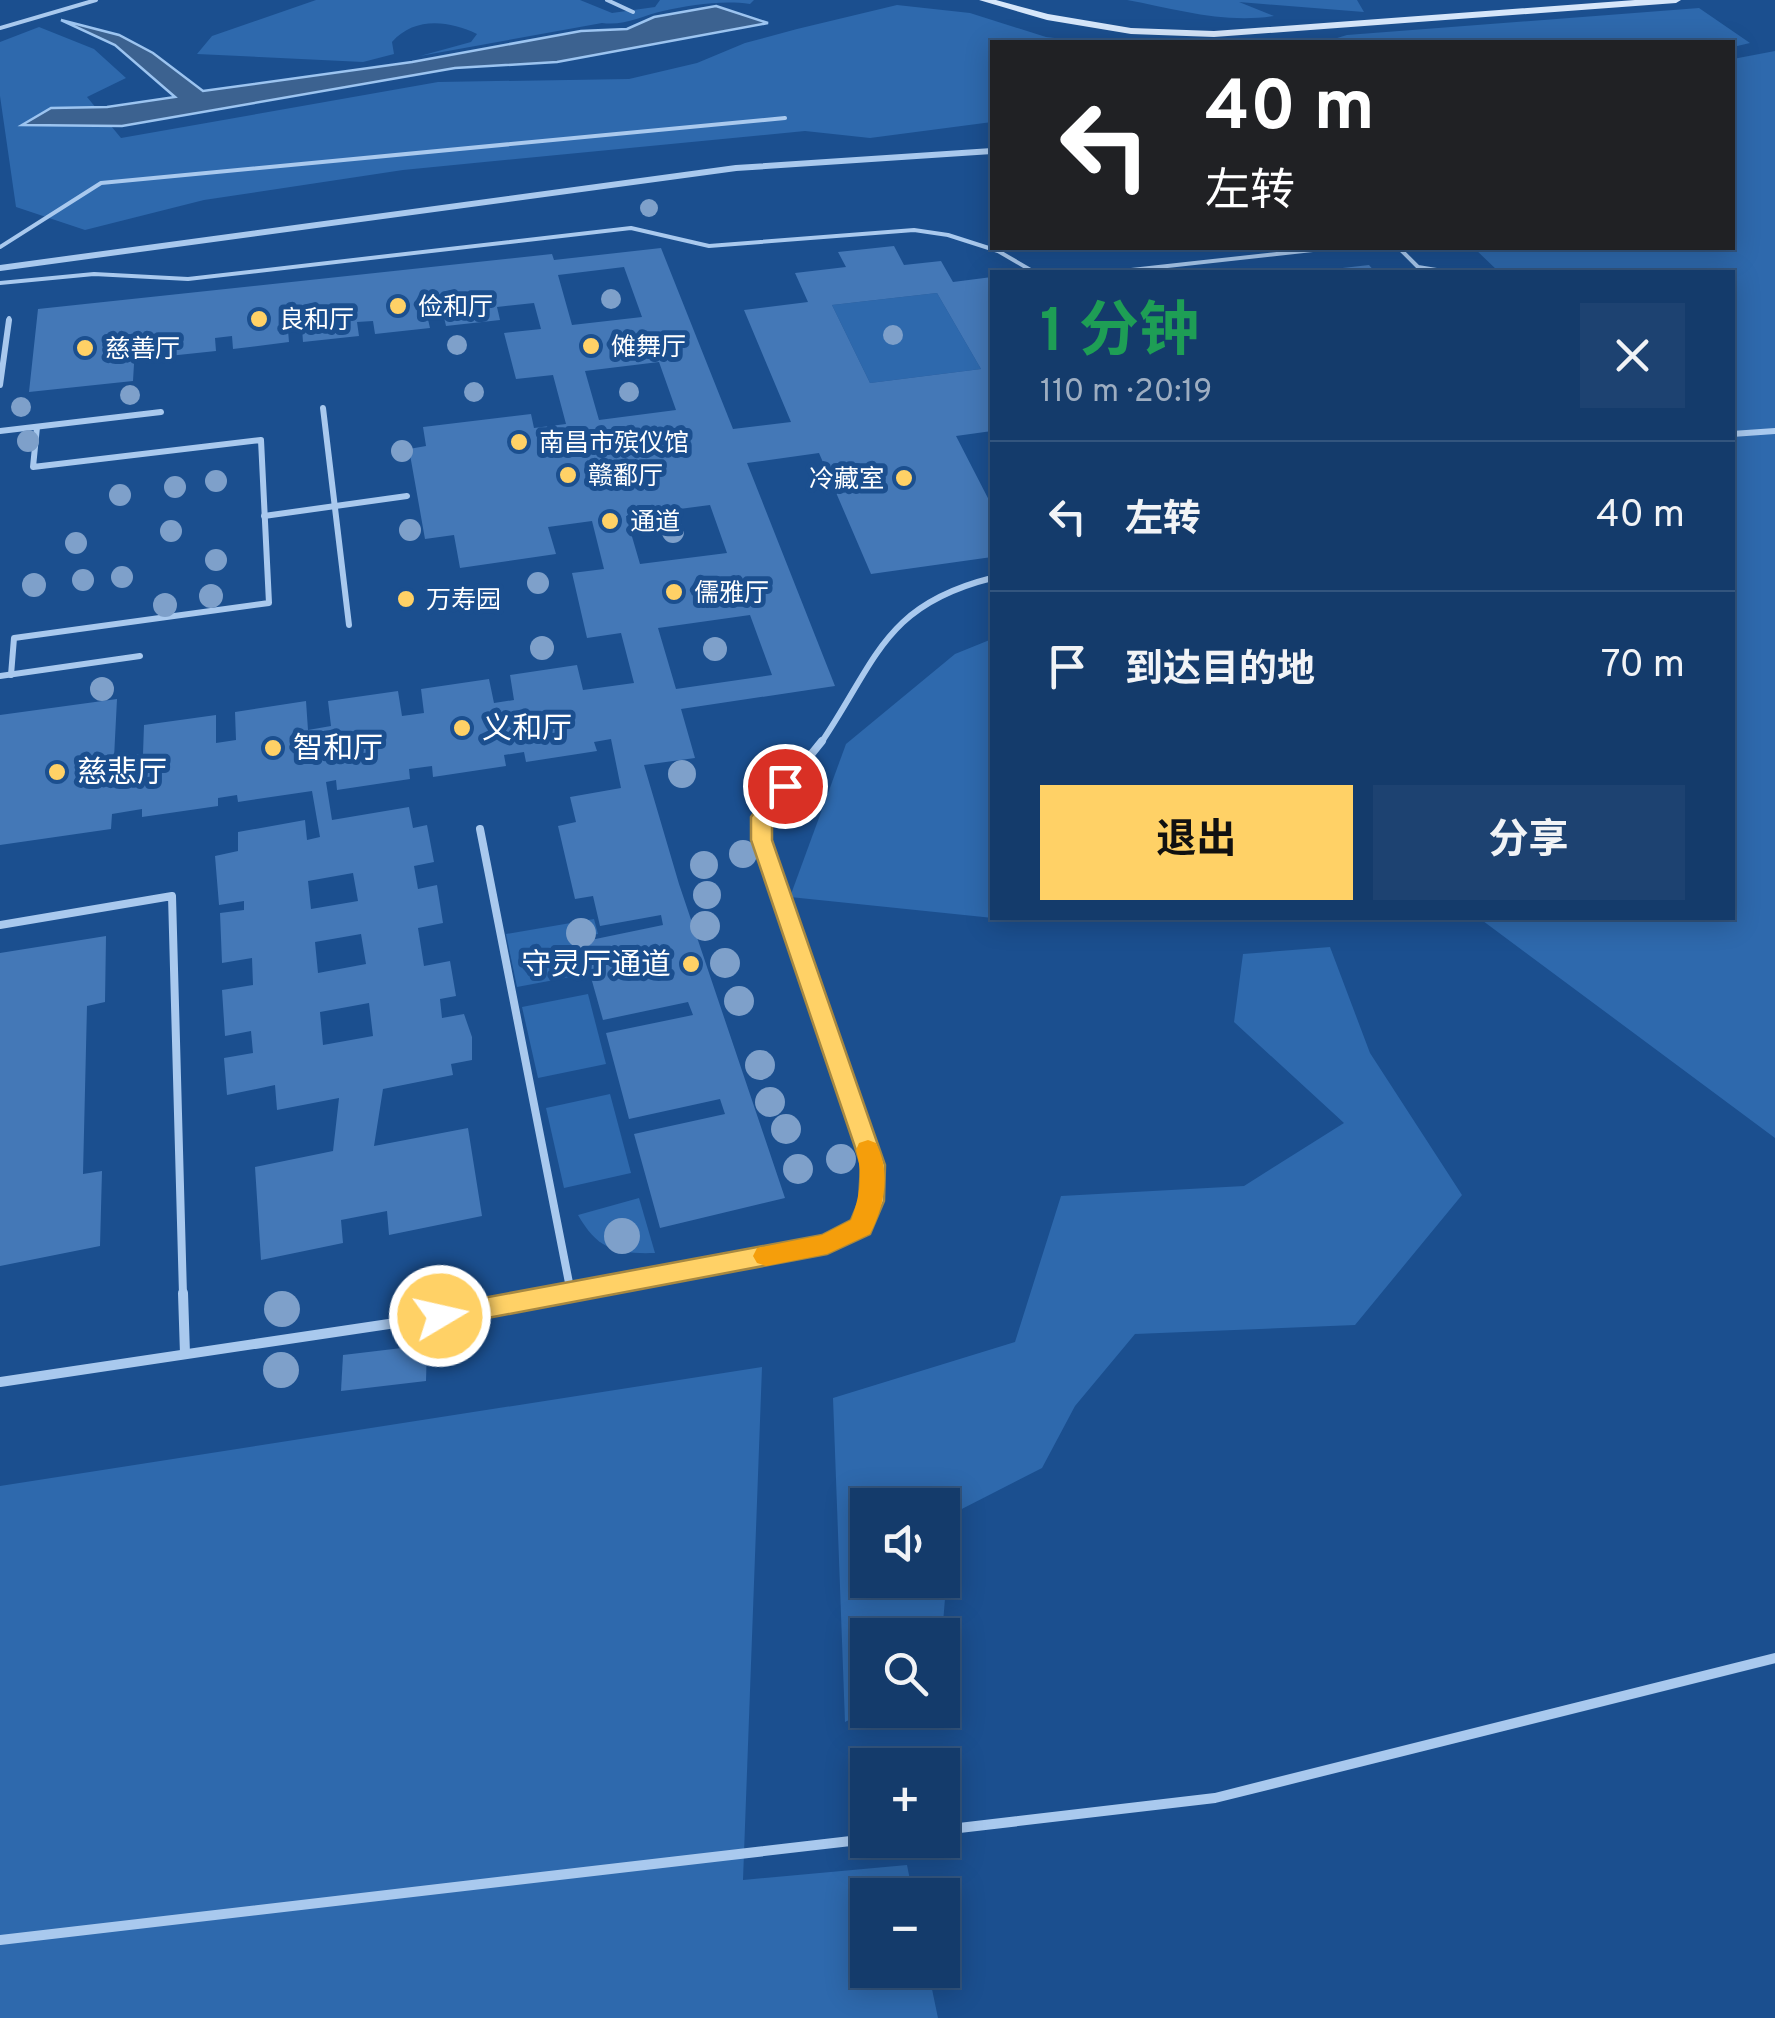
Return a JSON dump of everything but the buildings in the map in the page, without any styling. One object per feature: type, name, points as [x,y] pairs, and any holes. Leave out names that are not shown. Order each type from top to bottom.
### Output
[{"type":"street","points":[[984,0],[1047,17],[1131,31],[1214,34],[1676,0]]},
{"type":"street","points":[[0,268],[736,168],[990,150]]},
{"type":"lane","points":[[0,28],[96,0]]},
{"type":"lane","points":[[606,0],[633,12]]},
{"type":"lane","points":[[0,248],[100,183],[785,118]]},
{"type":"lane","points":[[0,284],[54,274],[131,272],[188,279],[631,228],[710,246],[914,230],[948,234],[990,248]]},
{"type":"lane","points":[[995,250],[1031,270]]},
{"type":"lane","points":[[1130,270],[1314,250]]},
{"type":"lane","points":[[1402,250],[1421,270]]},
{"type":"lane","points":[[0,384],[9,318]]},
{"type":"lane","points":[[323,408],[349,625]]},
{"type":"lane","points":[[0,431],[161,412]]},
{"type":"lane","points":[[11,674],[14,638],[269,604],[260,440],[33,467],[36,427]]},
{"type":"lane","points":[[1735,434],[1775,431]]},
{"type":"lane","points":[[264,516],[407,496]]},
{"type":"lane","points":[[0,1382],[476,1311],[827,1244],[862,1226],[871,1201],[873,1165],[762,840],[762,817],[810,759],[884,636],[935,595],[990,579]]},
{"type":"lane","points":[[0,676],[140,656]]},
{"type":"lane","points":[[480,830],[571,1293]]},
{"type":"lane","points":[[0,926],[172,896],[185,1354]]},
{"type":"lane","points":[[960,1828],[1215,1798],[1775,1658]]},
{"type":"lane","points":[[0,1940],[850,1840]]},
{"type":"shaded area","points":[[316,0],[580,0],[612,13],[655,7],[660,0],[754,0],[750,4],[684,7],[626,22],[420,56],[471,42],[477,34],[432,23],[401,34],[392,42],[394,54],[363,62],[197,54],[212,36]]},
{"type":"shaded area","points":[[1127,0],[1357,0],[1364,12],[1239,2],[1274,16],[1237,18]]},
{"type":"shaded area","points":[[897,5],[970,13],[1046,37],[1072,40],[990,40],[990,122],[870,138],[805,131],[403,170],[204,200],[85,230],[16,207],[0,96],[0,42],[39,27],[94,49],[126,78],[87,97],[121,138],[438,82],[629,79],[697,63],[745,43]]},
{"type":"shaded area","points":[[716,6],[768,23],[557,62],[455,68],[122,126],[22,125],[51,108],[107,107],[175,97],[115,45],[61,20],[119,35],[153,53],[203,91],[412,62],[581,31],[627,29],[654,17]]},
{"type":"shaded area","points":[[1699,8],[1750,43],[1735,47],[1735,40],[1331,40],[1347,35]]},
{"type":"shaded area","points":[[1775,51],[1775,1138],[1482,920],[1735,920],[1735,270],[1497,270],[1476,250],[1735,250],[1735,59]]},
{"type":"shaded area","points":[[937,293],[981,369],[870,383],[832,305]]},
{"type":"shaded area","points":[[990,640],[990,918],[790,897],[846,744],[955,654]]},
{"type":"shaded area","points":[[594,919],[598,934],[578,938],[586,974],[517,987],[506,934]]},
{"type":"shaded area","points":[[1330,947],[1370,1053],[1462,1195],[1355,1325],[1135,1334],[1075,1406],[1042,1468],[960,1510],[960,1488],[850,1488],[850,1598],[945,1598],[943,1618],[850,1618],[850,1719],[845,1722],[833,1398],[1015,1342],[1061,1196],[1244,1186],[1344,1123],[1234,1022],[1243,954]]},
{"type":"shaded area","points":[[588,994],[606,1064],[538,1078],[522,1007]]},
{"type":"shaded area","points":[[610,1094],[631,1173],[564,1188],[546,1108]]},
{"type":"shaded area","points":[[639,1198],[655,1253],[609,1248],[593,1236],[578,1215]]},
{"type":"shaded area","points":[[762,1367],[743,1880],[907,1865],[910,1878],[850,1878],[850,1988],[932,1988],[938,2018],[0,2018],[0,1486]]},
{"type":"slow traffic","points":[[766,1256],[827,1244],[862,1226],[871,1201],[873,1165],[868,1150]]},
{"type":"place","name":"俭和厅","points":[[398,306]]},
{"type":"place","name":"良和厅","points":[[259,319]]},
{"type":"place","name":"傩舞厅","points":[[591,346]]},
{"type":"place","name":"慈善厅","points":[[85,348]]},
{"type":"place","name":"南昌市殡仪馆","points":[[519,442]]},
{"type":"place","name":"赣鄱厅","points":[[568,475]]},
{"type":"place","name":"冷藏室","points":[[904,478]]},
{"type":"place","name":"通道","points":[[610,521]]},
{"type":"place","name":"儒雅厅","points":[[674,592]]},
{"type":"place","name":"万寿园","points":[[406,599]]},
{"type":"place","name":"义和厅","points":[[462,728]]},
{"type":"place","name":"智和厅","points":[[273,748]]},
{"type":"place","name":"慈悲厅","points":[[57,772]]},
{"type":"place","name":"守灵厅通道","points":[[691,964]]},
{"type":"route","points":[[440,1316],[827,1244],[862,1226],[871,1201],[873,1165],[762,840],[762,817],[785,786]]}]
